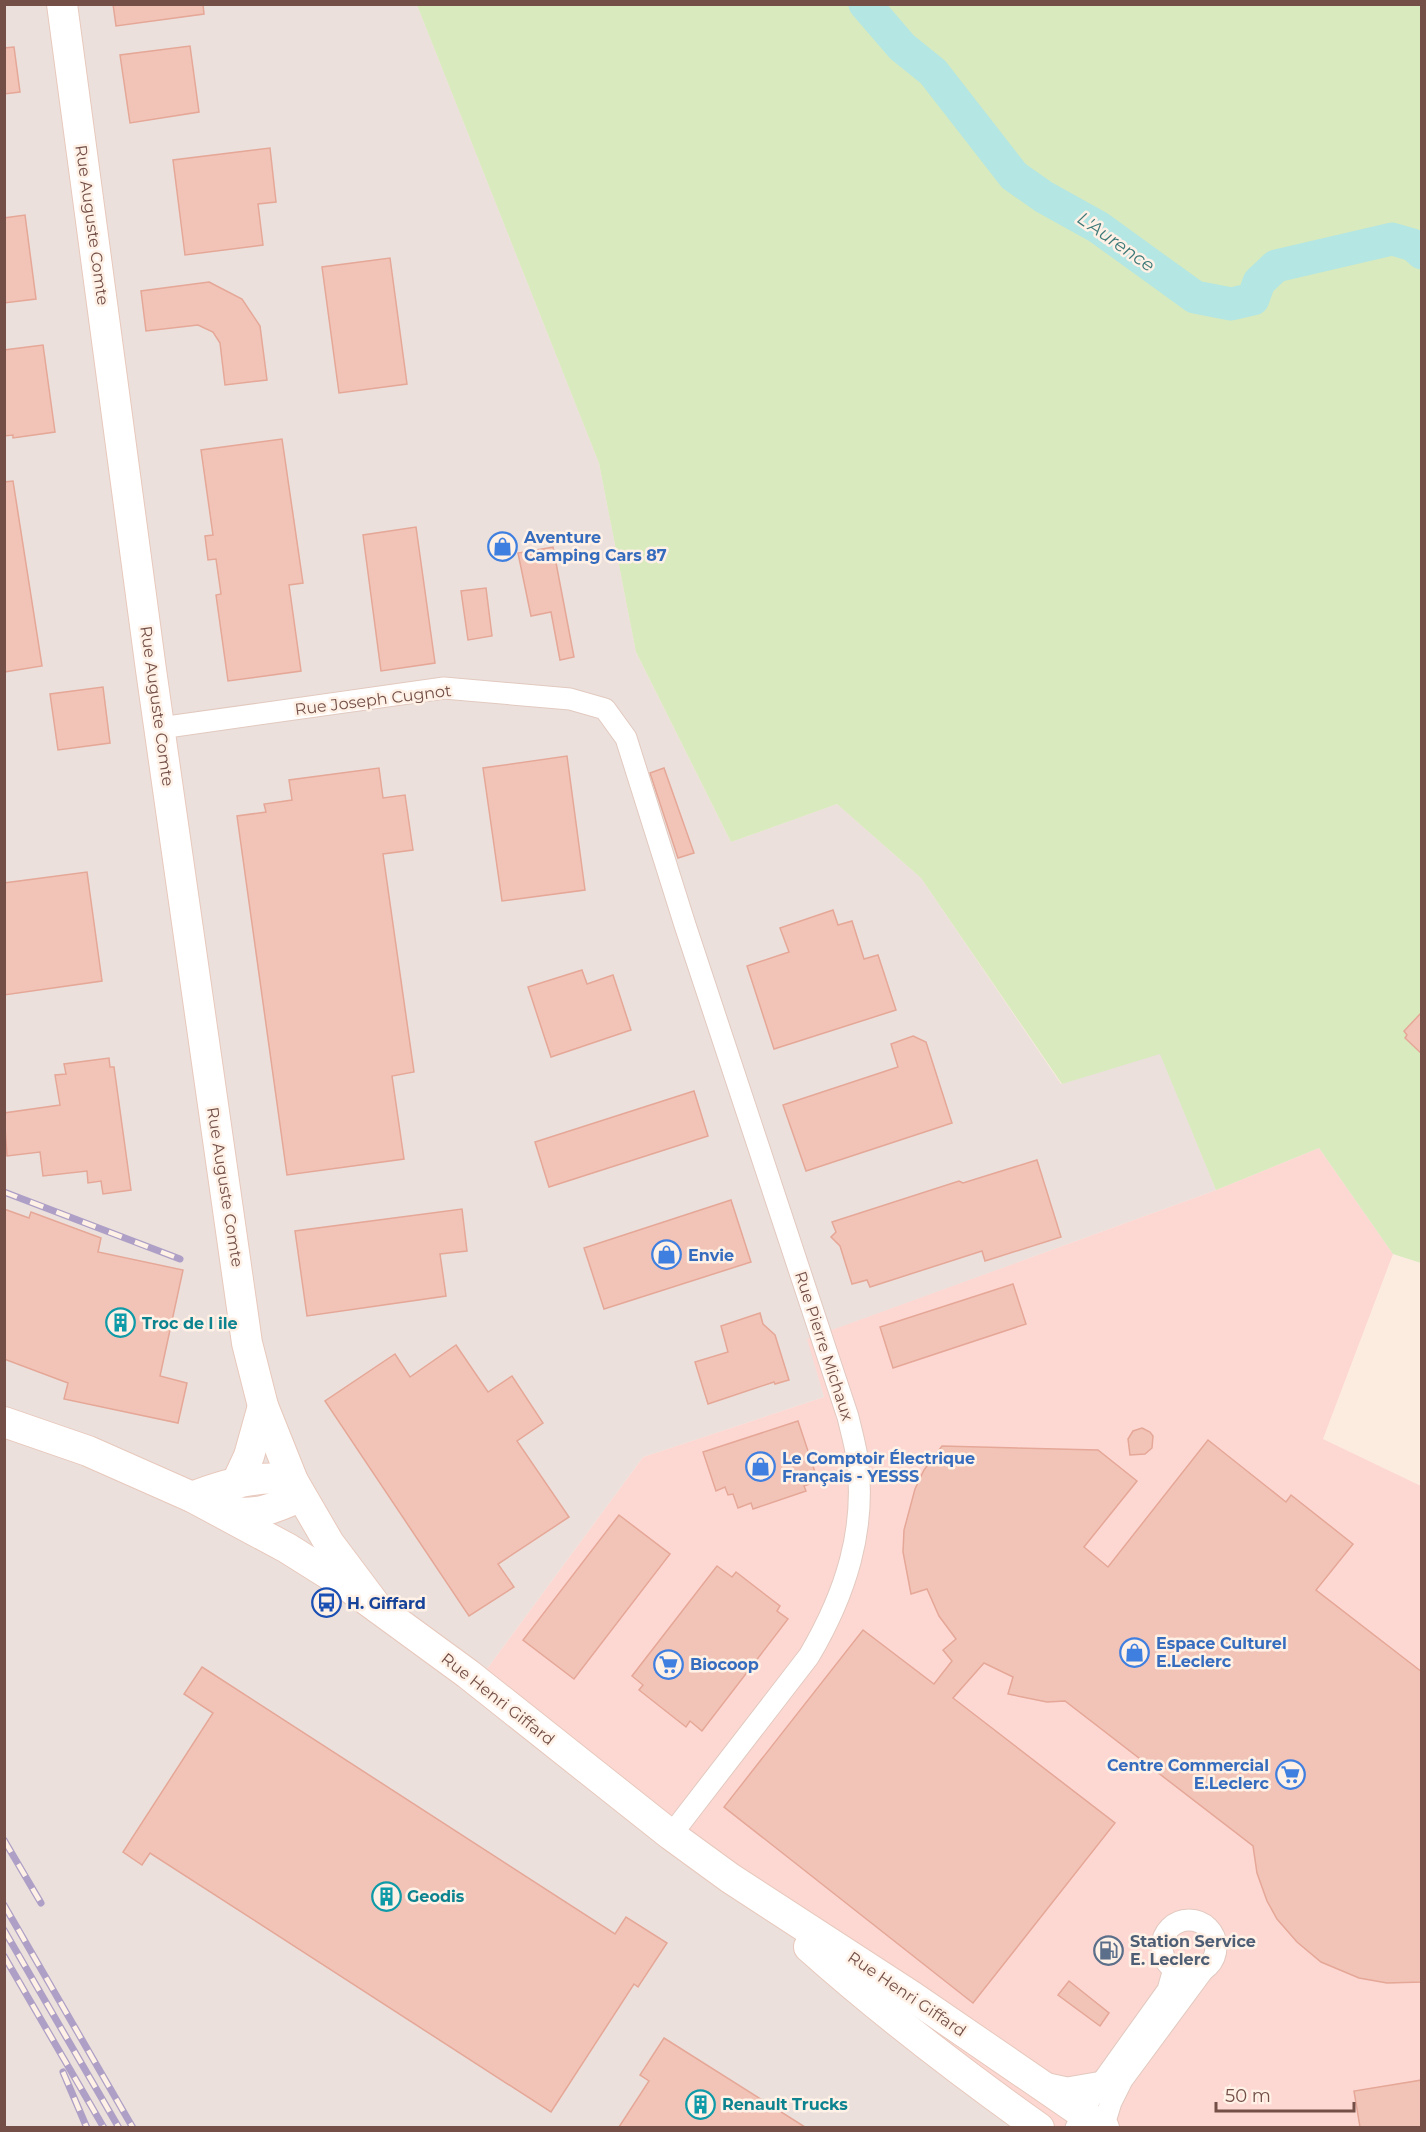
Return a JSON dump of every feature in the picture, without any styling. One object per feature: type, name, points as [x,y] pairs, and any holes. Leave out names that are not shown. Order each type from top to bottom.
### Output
[{"type":"street","name":"Rue Auguste Comte","points":[[62,4],[160,728],[247,1343],[263,1406],[297,1488],[328,1543],[377,1607]]},
{"type":"street","name":"Rue Joseph Cugnot","points":[[160,728],[444,688],[570,699],[605,709],[626,738],[685,925]]},
{"type":"street","name":"Rue Pierre Michaux","points":[[671,1835],[809,1656],[825,1629],[841,1593],[850,1564],[856,1530],[858,1492],[857,1458],[848,1417],[685,925]]},
{"type":"street","points":[[236,1484],[249,1456],[263,1406]]},
{"type":"street","points":[[4,1422],[87,1451],[200,1501],[235,1513],[257,1513],[276,1508],[297,1488]]},
{"type":"street","points":[[200,1501],[218,1487],[264,1480],[297,1488]]},
{"type":"street","name":"Rue Henri Giffard","points":[[200,1501],[322,1570],[377,1607],[468,1674],[671,1835],[730,1878],[913,1997],[1093,2125]]},
{"type":"street","name":"Rue Henri Giffard","points":[[730,1878],[847,1981],[949,2062],[1038,2127]]},
{"type":"street","points":[[1093,2125],[1111,2102],[1122,2080],[1213,1958],[1214,1937],[1203,1924],[1188,1920],[1174,1924],[1168,1929],[1162,1941],[1163,1955],[1167,1963],[1174,1969],[1189,1974],[1204,1969]]},
{"type":"street","points":[[1093,2125],[1102,2082],[1168,1990],[1174,1969]]},
{"type":"street","points":[[1031,2079],[1054,2087],[1067,2088],[1102,2082]]},
{"type":"street","points":[[1012,2109],[1093,2125]]},
{"type":"shaded area","points":[[5,5],[417,5],[599,463],[636,652],[731,842],[837,804],[921,878],[1061,1084],[1160,1053],[1216,1190],[807,1339],[824,1397],[643,1457],[475,1685],[1019,2096],[1019,2127],[5,2128]]},
{"type":"shaded area","points":[[1319,1148],[1393,1254],[1323,1439],[1421,1486],[1421,2127],[1019,2127],[475,1685],[643,1457],[824,1397],[806,1339],[1216,1190]]},
{"type":"green space","points":[[417,5],[1421,5],[1421,1263],[1393,1254],[1319,1148],[1216,1190],[1160,1054],[1062,1084],[921,878],[837,804],[731,842],[636,652],[599,463]]},
{"type":"building","points":[[113,4],[203,4],[204,14],[116,26]]},
{"type":"building","points":[[190,46],[199,112],[130,123],[120,55]]},
{"type":"building","points":[[14,47],[20,92],[4,94],[4,48]]},
{"type":"building","points":[[270,148],[276,202],[258,204],[263,245],[185,255],[173,160]]},
{"type":"building","points":[[25,215],[36,299],[4,303],[4,218]]},
{"type":"building","points":[[390,258],[407,384],[339,393],[322,267]]},
{"type":"building","points":[[209,282],[242,299],[260,326],[267,380],[225,385],[220,343],[213,332],[198,325],[146,331],[141,291]]},
{"type":"building","points":[[43,345],[55,432],[13,438],[13,435],[4,436],[4,350]]},
{"type":"building","points":[[282,439],[303,583],[289,585],[301,671],[228,681],[216,595],[221,594],[216,559],[208,560],[205,536],[213,535],[201,450]]},
{"type":"building","points":[[13,481],[42,666],[4,672],[4,482]]},
{"type":"building","points":[[416,527],[435,663],[381,671],[363,535]]},
{"type":"building","points":[[553,547],[574,657],[560,660],[551,612],[531,616],[518,553]]},
{"type":"building","points":[[486,588],[492,636],[468,640],[461,591]]},
{"type":"building","points":[[103,687],[110,743],[58,750],[50,694]]},
{"type":"building","points":[[567,756],[585,890],[502,901],[483,768]]},
{"type":"building","points":[[379,768],[383,798],[405,795],[413,850],[383,854],[414,1072],[392,1076],[404,1159],[287,1175],[237,816],[266,812],[264,804],[292,800],[289,780]]},
{"type":"building","points":[[664,768],[694,853],[678,858],[650,773]]},
{"type":"building","points":[[87,872],[102,981],[4,995],[4,883]]},
{"type":"building","points":[[833,910],[838,925],[852,921],[864,959],[878,955],[896,1010],[774,1049],[747,966],[789,952],[780,928]]},
{"type":"building","points":[[582,970],[587,984],[613,975],[631,1030],[551,1057],[528,987]]},
{"type":"building","points":[[1422,1012],[1422,1054],[1405,1038],[1407,1035],[1404,1031]]},
{"type":"building","points":[[913,1036],[926,1042],[952,1123],[806,1171],[783,1105],[898,1067],[891,1044]]},
{"type":"building","points":[[109,1058],[110,1067],[114,1067],[131,1190],[103,1194],[101,1181],[88,1183],[87,1171],[43,1176],[40,1152],[7,1156],[4,1113],[60,1105],[55,1075],[66,1074],[64,1064]]},
{"type":"building","points":[[694,1091],[708,1136],[549,1187],[535,1142]]},
{"type":"building","points":[[1037,1160],[1061,1237],[985,1261],[982,1251],[870,1287],[867,1280],[852,1284],[840,1246],[831,1237],[836,1232],[832,1222],[959,1181],[963,1183]]},
{"type":"building","name":"Envie","points":[[731,1200],[751,1262],[604,1309],[584,1248]]},
{"type":"building","points":[[4,1209],[29,1218],[31,1212],[101,1238],[98,1252],[183,1270],[160,1376],[187,1383],[178,1423],[64,1399],[68,1383],[4,1359]]},
{"type":"building","points":[[462,1209],[467,1251],[440,1254],[446,1296],[307,1316],[295,1231]]},
{"type":"building","points":[[1013,1284],[1026,1324],[893,1368],[880,1327]]},
{"type":"building","points":[[760,1313],[763,1324],[775,1335],[789,1380],[775,1384],[774,1382],[708,1404],[695,1362],[728,1352],[721,1326]]},
{"type":"building","points":[[456,1345],[488,1392],[512,1376],[543,1423],[517,1441],[569,1517],[498,1564],[514,1587],[469,1616],[325,1401],[395,1354],[410,1377]]},
{"type":"building","name":"Le Comptoir Électrique Français - YESSS","points":[[798,1421],[818,1481],[804,1486],[806,1491],[753,1509],[751,1503],[738,1508],[733,1494],[728,1495],[725,1487],[716,1491],[703,1452]]},
{"type":"building","points":[[1142,1428],[1153,1436],[1152,1448],[1145,1454],[1130,1455],[1128,1439],[1133,1431]]},
{"type":"building","name":"Centre Commercial E.Leclerc","points":[[1208,1440],[1286,1502],[1291,1495],[1353,1544],[1316,1590],[1422,1672],[1422,1982],[1387,1983],[1359,1978],[1321,1962],[1297,1942],[1277,1919],[1267,1901],[1257,1873],[1253,1846],[1065,1701],[1047,1702],[1008,1694],[1013,1677],[984,1663],[953,1698],[1115,1823],[973,2003],[724,1807],[863,1630],[934,1684],[952,1661],[943,1650],[956,1639],[939,1616],[927,1589],[911,1594],[903,1552],[904,1530],[915,1489],[924,1470],[942,1446],[1098,1450],[1137,1481],[1084,1547],[1108,1567]]},
{"type":"building","points":[[619,1515],[670,1554],[574,1679],[523,1640]]},
{"type":"building","points":[[717,1566],[732,1577],[736,1572],[780,1606],[777,1611],[788,1619],[702,1731],[690,1721],[686,1727],[639,1690],[643,1685],[632,1676]]},
{"type":"building","name":"Geodis","points":[[202,1667],[615,1934],[626,1917],[667,1943],[638,1987],[634,1984],[551,2112],[150,1853],[142,1865],[123,1852],[213,1713],[184,1694]]},
{"type":"building","points":[[1069,1981],[1109,2013],[1100,2026],[1058,1995]]},
{"type":"building","name":"Renault Trucks","points":[[664,2038],[805,2127],[619,2127],[649,2081],[640,2075]]},
{"type":"building","points":[[1422,2080],[1422,2127],[1360,2127],[1354,2091]]},
{"type":"waterway","name":"L'Aurence","points":[[865,4],[902,47],[933,72],[1014,176],[1044,197],[1098,227],[1195,297],[1231,304],[1253,299],[1259,282],[1276,266],[1392,239],[1413,245],[1422,253]]},
{"type":"railway","points":[[4,1192],[180,1259]]},
{"type":"railway","points":[[4,1840],[41,1903]]},
{"type":"railway","points":[[4,1905],[133,2128]]},
{"type":"railway","points":[[4,1930],[119,2128]]},
{"type":"railway","points":[[4,1956],[104,2128]]},
{"type":"railway","points":[[63,2072],[87,2128]]},
{"type":"place","name":"Aventure Camping Cars 87","points":[[503,546]]},
{"type":"place","name":"Envie","points":[[667,1255]]},
{"type":"place","name":"Troc de l ile","points":[[121,1323]]},
{"type":"place","name":"Le Comptoir Électrique Français - YESSS","points":[[761,1467]]},
{"type":"place","name":"H. Giffard","points":[[326,1603]]},
{"type":"place","name":"Espace Culturel E.Leclerc","points":[[1135,1652]]},
{"type":"place","name":"Biocoop","points":[[669,1664]]},
{"type":"place","name":"Centre Commercial E.Leclerc","points":[[1290,1774]]},
{"type":"place","name":"Geodis","points":[[386,1896]]},
{"type":"place","name":"Station Service E. Leclerc","points":[[1109,1950]]},
{"type":"place","name":"Renault Trucks","points":[[701,2104]]}]
